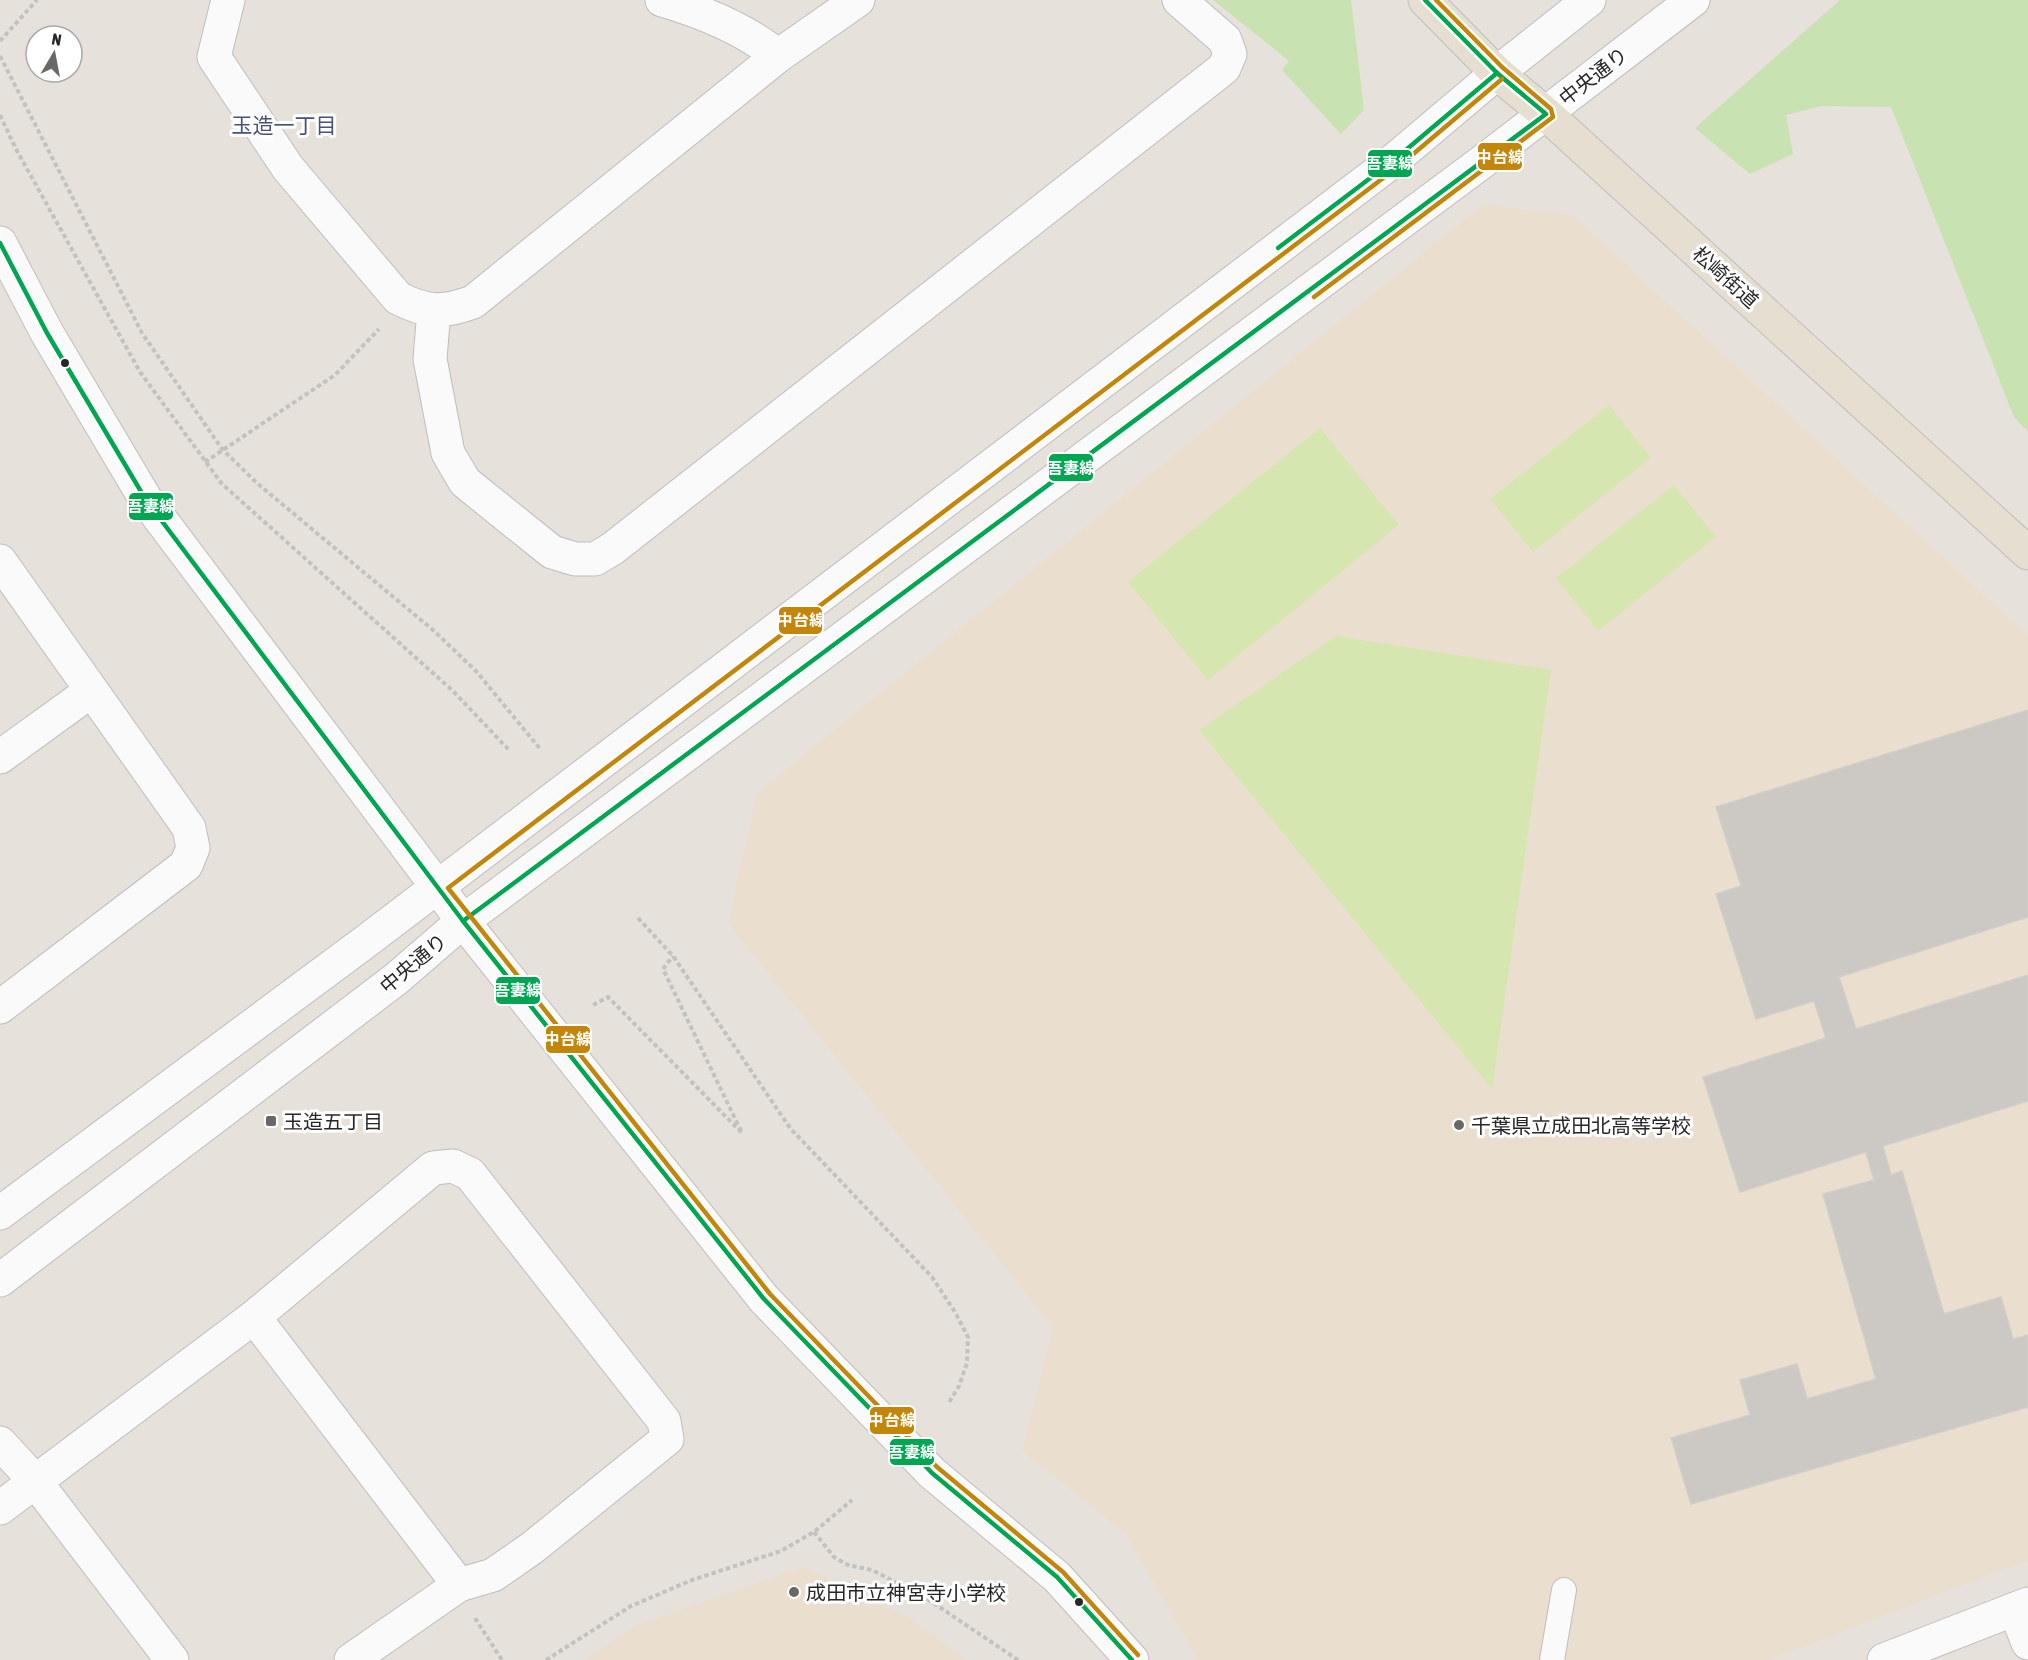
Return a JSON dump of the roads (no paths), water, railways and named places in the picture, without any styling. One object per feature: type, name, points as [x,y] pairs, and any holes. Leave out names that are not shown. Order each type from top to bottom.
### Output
[{"type":"main road","name":"松崎街道","points":[[1425,0],[1497,73],[1546,114],[2028,553]]},
{"type":"street","points":[[228,0],[214,57],[288,168],[398,298],[417,308],[451,310],[473,302],[778,56],[858,0]]},
{"type":"street","points":[[662,0],[692,9],[758,39],[778,56]]},
{"type":"street","points":[[434,309],[429,359],[448,453],[465,482],[552,552],[575,559],[595,559],[621,542],[1224,68],[1230,54],[1225,40],[1179,0]]},
{"type":"street","points":[[0,1213],[356,950],[437,886],[1394,160],[1497,73],[1589,0]]},
{"type":"street","name":"中央通り","points":[[0,1280],[396,979],[463,921],[1546,114],[1693,0]]},
{"type":"street","points":[[3,257],[146,500],[463,921],[764,1299],[932,1473],[1057,1577],[1131,1660]]},
{"type":"street","points":[[0,561],[189,828],[193,848],[186,865],[0,1007]]},
{"type":"street","points":[[0,757],[91,691]]},
{"type":"street","points":[[0,1508],[254,1317],[433,1168],[453,1166],[470,1174],[664,1421],[667,1439],[541,1541],[494,1575],[459,1585],[351,1660]]},
{"type":"street","points":[[254,1317],[459,1585]]},
{"type":"street","points":[[0,1443],[35,1481],[172,1660]]},
{"type":"street","points":[[1884,1660],[2022,1607],[2028,1643]]},
{"type":"lane","points":[[1552,1660],[1564,1590]]},
{"type":"place","name":"玉造五丁目","points":[[271,1121]]},
{"type":"place","name":"千葉県立成田北高等学校","points":[[1459,1125]]},
{"type":"place","name":"成田市立神宮寺小学校","points":[[794,1592]]},
{"type":"district","name":"玉造一丁目","points":[[284,125]]}]
